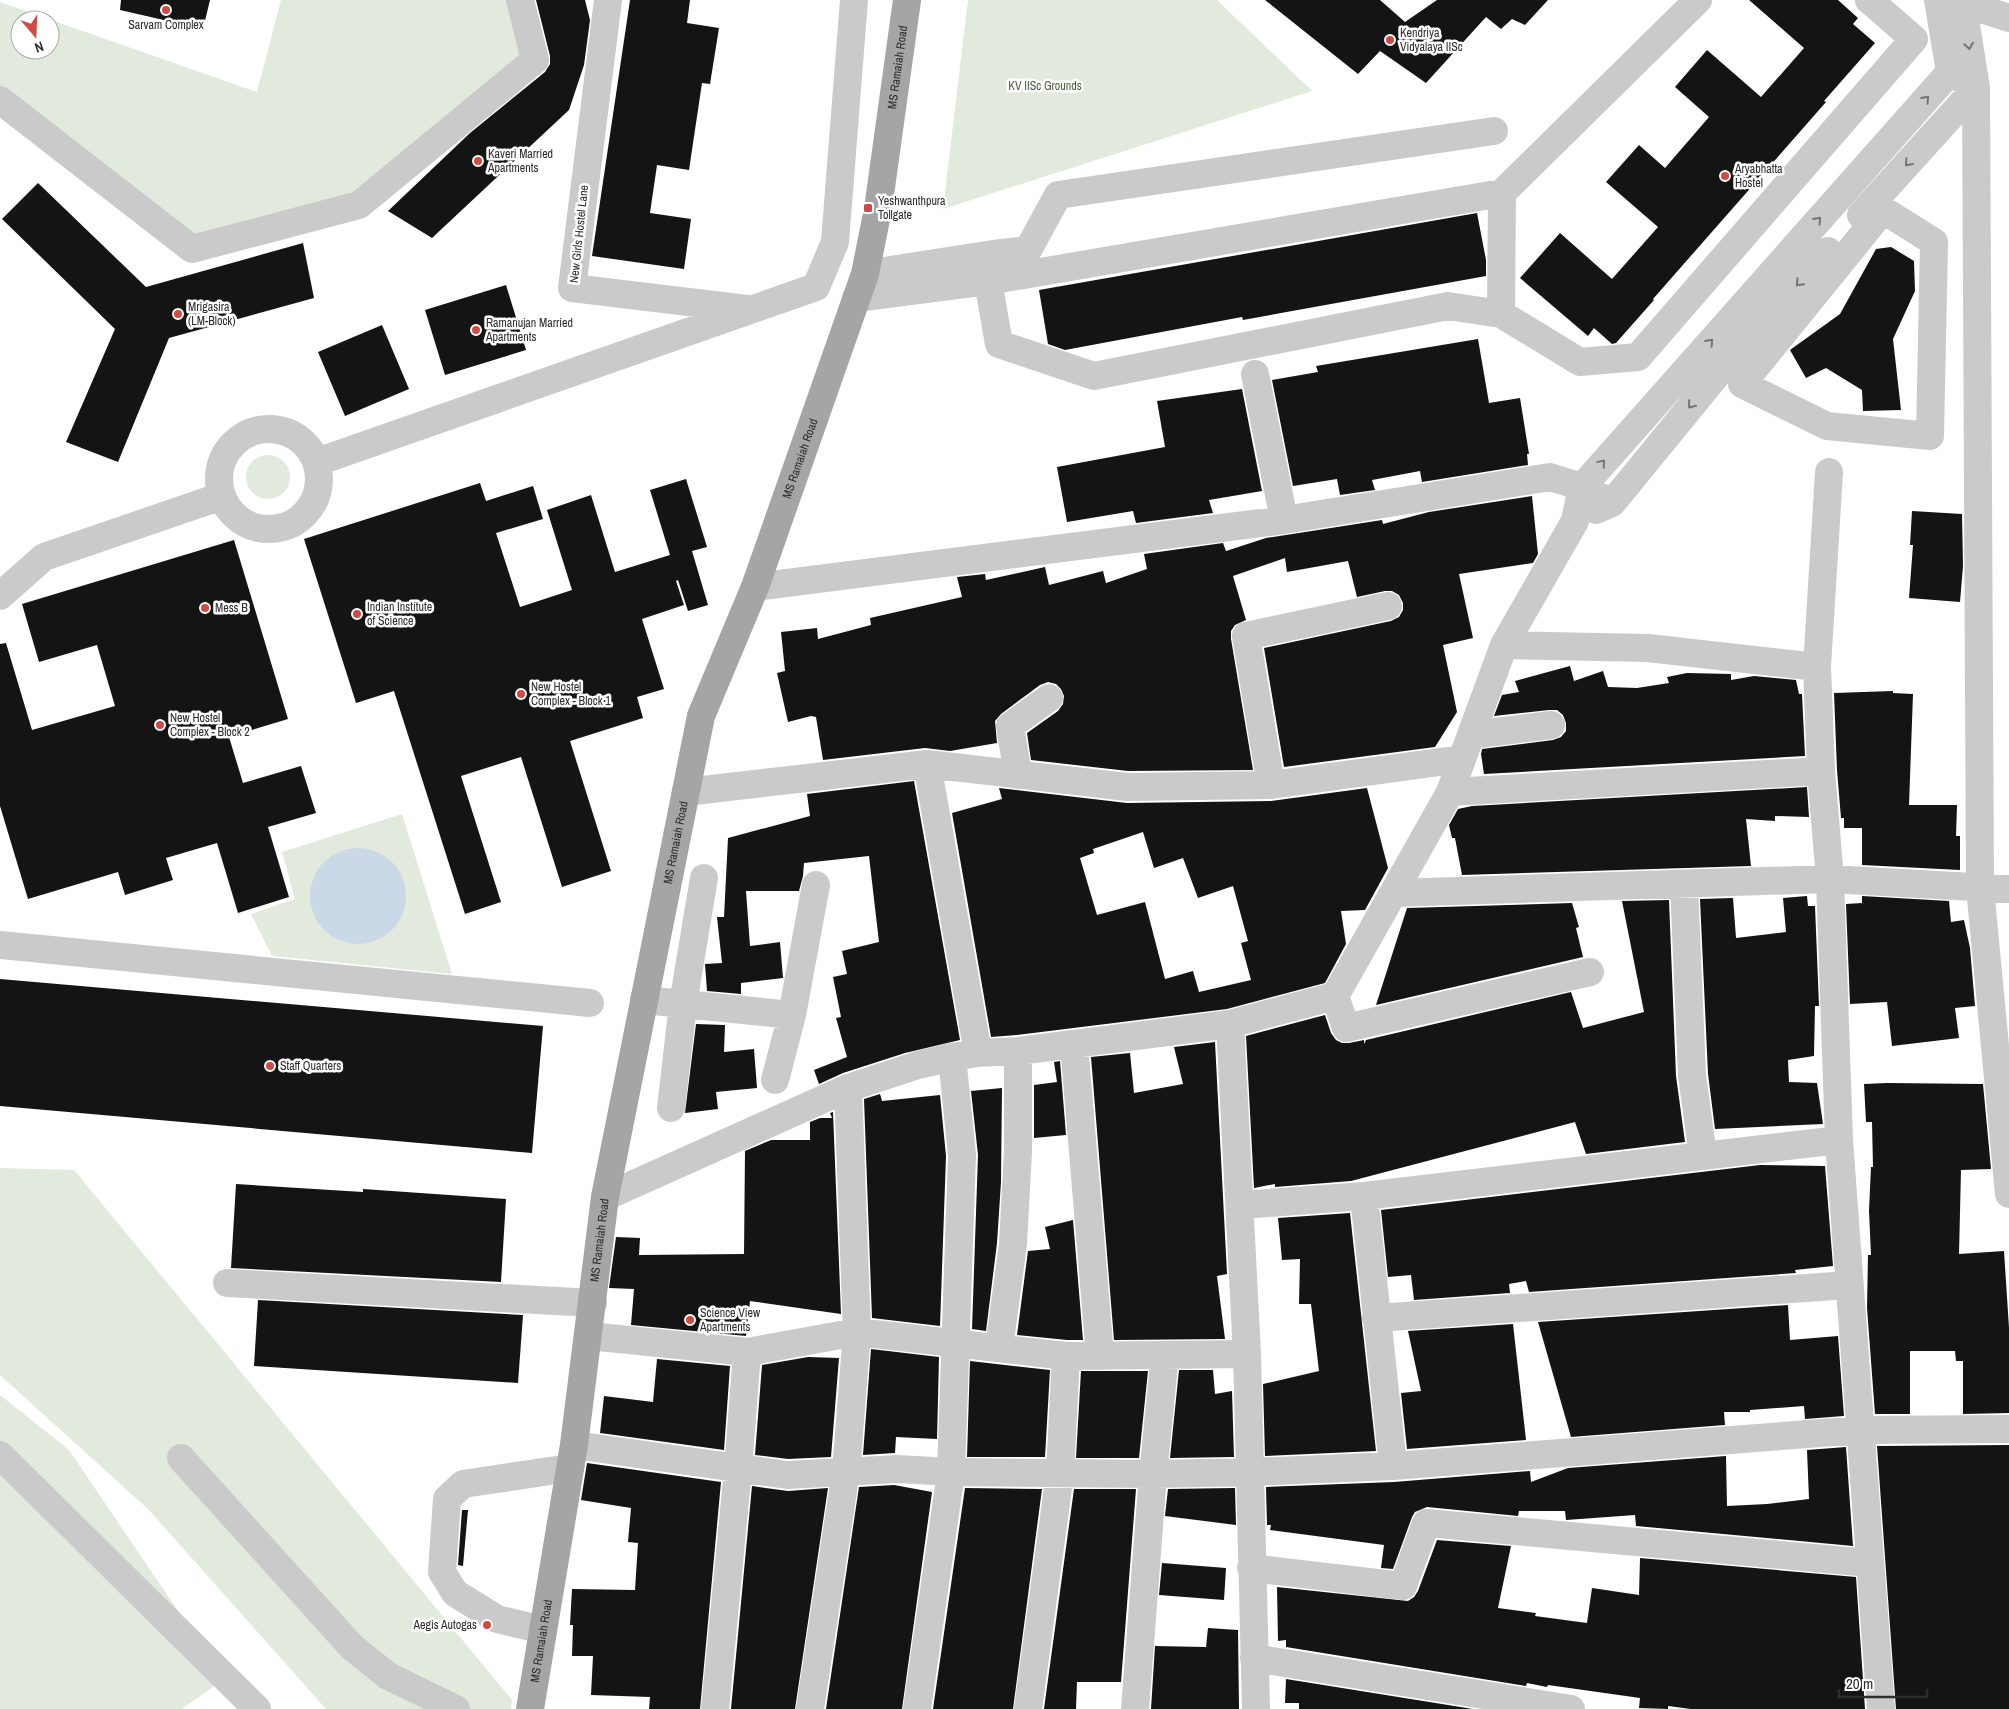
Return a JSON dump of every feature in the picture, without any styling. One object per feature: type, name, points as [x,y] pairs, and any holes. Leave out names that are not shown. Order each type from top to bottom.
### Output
[{"type":"main road","name":"MS Ramaiah Road","points":[[530,1709],[572,1456],[589,1336],[605,1197],[701,716],[755,588],[860,286],[878,209],[907,0]]},
{"type":"street","points":[[0,100],[192,249],[359,205],[535,60],[520,0]]},
{"type":"street","name":"New Girls Hostel Lane","points":[[608,0],[572,288],[753,310]]},
{"type":"street","points":[[317,462],[816,288],[834,242],[854,0]]},
{"type":"street","points":[[860,286],[988,281],[1502,193],[1698,0]]},
{"type":"street","points":[[988,281],[999,344],[1094,376],[1448,306],[1501,314],[1580,362],[1638,357],[1914,39],[1869,0]]},
{"type":"street","points":[[1954,1],[2009,18]]},
{"type":"street","points":[[605,1197],[848,1088],[918,1065],[965,1055],[1018,1051],[1230,1024],[1335,996],[1450,792],[1504,646],[1575,521],[1582,487],[1950,72],[1954,1]]},
{"type":"street","points":[[1954,1],[1976,88],[1980,888],[2009,1194]]},
{"type":"street","points":[[1950,72],[1976,88]]},
{"type":"street","points":[[1878,207],[1934,242],[1930,436],[1827,426],[1742,384],[1878,207],[1976,88]]},
{"type":"street","points":[[860,286],[993,254],[1028,250],[1058,195],[1494,131]]},
{"type":"street","points":[[1501,314],[1502,193]]},
{"type":"street","points":[[1575,521],[1612,503],[1733,355],[1878,207]]},
{"type":"street","points":[[1255,374],[1284,520]]},
{"type":"street","points":[[268,429],[284,431],[298,438],[309,449],[317,462],[320,477],[318,493],[311,507],[301,518],[288,526],[273,529],[257,528],[242,522],[230,510],[222,496],[219,480],[221,465],[227,450],[238,439],[253,432],[268,429]]},
{"type":"street","points":[[1829,472],[1817,667],[1821,770],[1830,879],[1839,1140],[1881,1709]]},
{"type":"street","points":[[755,588],[1284,520],[1550,478],[1582,487],[1612,503]]},
{"type":"street","points":[[0,596],[44,557],[222,496]]},
{"type":"street","points":[[1271,785],[1246,636],[1388,606]]},
{"type":"street","points":[[1504,646],[1648,648],[1817,667]]},
{"type":"street","points":[[1018,775],[1010,726],[1049,698]]},
{"type":"street","points":[[686,792],[927,764],[1127,787],[1271,785],[1467,747],[1551,725]]},
{"type":"street","points":[[917,1709],[950,1472],[965,1055],[927,764]]},
{"type":"street","points":[[1450,792],[1821,770]]},
{"type":"street","points":[[671,1108],[683,1004],[704,878]]},
{"type":"street","points":[[1393,892],[1830,879],[2009,889]]},
{"type":"street","points":[[1684,884],[1692,1075],[1703,1156]]},
{"type":"street","points":[[775,1080],[792,1015],[816,885]]},
{"type":"street","points":[[0,945],[590,1003]]},
{"type":"street","points":[[1335,996],[1346,1028],[1590,972]]},
{"type":"street","points":[[644,1000],[792,1015]]},
{"type":"street","points":[[1230,1024],[1241,1205],[1247,1354],[1256,1709]]},
{"type":"street","points":[[1074,1044],[1100,1356]]},
{"type":"street","points":[[1000,1348],[1013,1244],[1018,1151],[1018,1051]]},
{"type":"street","points":[[810,1709],[846,1471],[857,1332],[848,1088]]},
{"type":"street","points":[[1241,1205],[1364,1196],[1839,1140]]},
{"type":"street","points":[[1364,1196],[1393,1466]]},
{"type":"street","points":[[227,1283],[593,1303]]},
{"type":"street","points":[[1376,1318],[1849,1285]]},
{"type":"street","points":[[589,1336],[747,1352],[857,1332],[1066,1356],[1247,1354]]},
{"type":"street","points":[[715,1709],[747,1352]]},
{"type":"street","points":[[1135,1709],[1153,1474],[1165,1355]]},
{"type":"street","points":[[1028,1709],[1060,1473],[1066,1356]]},
{"type":"street","points":[[543,1630],[496,1619],[455,1593],[442,1572],[447,1499],[463,1484],[572,1456],[738,1469],[787,1475],[897,1469],[950,1472],[1153,1474],[1393,1466],[1860,1430],[2009,1429]]},
{"type":"street","points":[[0,1455],[256,1709]]},
{"type":"street","points":[[181,1458],[352,1647],[388,1676],[456,1709]]},
{"type":"street","points":[[1251,1568],[1403,1586],[1426,1523],[1870,1563]]},
{"type":"street","points":[[1254,1658],[1571,1709]]},
{"type":"green space","points":[[281,0],[513,0],[527,53],[357,198],[195,244],[0,88],[0,2],[23,10],[10,10],[10,60],[60,60],[60,23],[257,92]]},
{"type":"green space","name":"KV IISc Grounds","points":[[968,0],[1217,0],[1312,91],[943,209]]},
{"type":"green space","points":[[264,455],[272,455],[284,461],[290,477],[284,493],[272,499],[264,499],[252,493],[246,481],[246,473],[252,461]]},
{"type":"green space","points":[[402,814],[452,974],[272,956],[251,914],[295,899],[282,852]]},
{"type":"green space","points":[[0,1168],[74,1170],[512,1700],[511,1709],[326,1709],[149,1510],[0,1375]]},
{"type":"green space","points":[[0,1395],[69,1450],[224,1679],[182,1709],[0,1709]]},
{"type":"water","points":[[349,848],[367,848],[385,856],[398,869],[406,887],[403,915],[385,936],[367,944],[349,944],[331,936],[318,923],[310,905],[310,887],[318,869],[331,856]]},
{"type":"building","name":"Sarvam Complex","points":[[121,0],[210,0],[203,29],[120,10]]},
{"type":"building","name":"Kaveri Married Apartments","points":[[536,0],[585,0],[590,20],[584,65],[569,110],[432,238],[388,211],[470,133],[545,72],[550,64],[550,56]]},
{"type":"building","points":[[630,0],[690,0],[687,23],[719,28],[710,84],[702,83],[689,170],[657,165],[650,213],[691,219],[684,269],[592,256]]},
{"type":"building","name":"Kendriya Vidyalaya IISc","points":[[1265,0],[1380,0],[1405,22],[1437,0],[1548,0],[1525,25],[1512,19],[1501,29],[1486,17],[1426,83],[1380,51],[1358,74]]},
{"type":"building","name":"Aryabhatta Hostel","points":[[1749,0],[1838,0],[1858,18],[1853,24],[1875,43],[1616,343],[1612,344],[1594,328],[1588,336],[1520,278],[1560,233],[1612,279],[1658,227],[1606,182],[1639,145],[1665,168],[1709,117],[1675,87],[1707,50],[1761,97],[1804,48]]},
{"type":"building","name":"Mrigasira (LM-Block)","points":[[38,183],[146,287],[303,243],[314,298],[169,338],[118,462],[66,442],[115,329],[2,219]]},
{"type":"building","points":[[1477,213],[1486,260],[1486,276],[1243,320],[1242,317],[1065,350],[1048,344],[1039,290]]},
{"type":"building","points":[[1891,247],[1914,261],[1915,291],[1893,339],[1901,410],[1863,411],[1862,390],[1826,368],[1806,378],[1790,350],[1840,314],[1876,249]]},
{"type":"building","name":"Ramanujan Married Apartments","points":[[506,285],[526,350],[445,375],[425,310]]},
{"type":"building","points":[[382,325],[409,389],[345,416],[318,352]]},
{"type":"building","points":[[1478,339],[1489,403],[1520,398],[1529,454],[1527,454],[1528,465],[1422,482],[1420,471],[1372,480],[1375,490],[1340,495],[1337,479],[1293,486],[1272,380],[1318,372],[1316,366]]},
{"type":"building","points":[[1242,389],[1262,491],[1209,500],[1213,513],[1136,523],[1133,511],[1067,522],[1057,467],[1165,447],[1157,401]]},
{"type":"building","name":"New Hostel Complex - Block 1","points":[[686,479],[707,547],[692,551],[708,605],[688,611],[678,580],[676,581],[684,605],[642,619],[664,689],[637,697],[643,718],[570,741],[611,871],[562,887],[521,757],[461,776],[501,902],[465,914],[394,691],[356,703],[304,539],[480,483],[486,501],[533,486],[543,519],[496,533],[520,607],[572,590],[547,510],[591,495],[615,572],[670,555],[650,490]]},
{"type":"building","points":[[1532,496],[1538,554],[1533,563],[1459,574],[1473,638],[1443,645],[1457,712],[1435,747],[1284,767],[1264,648],[1391,621],[1399,617],[1403,610],[1403,603],[1399,595],[1392,591],[1357,597],[1348,561],[1287,572],[1285,558],[1233,576],[1246,620],[1235,625],[1231,631],[1231,639],[1253,770],[1128,771],[1031,760],[1027,733],[1058,711],[1063,704],[1064,696],[1061,689],[1056,684],[1048,682],[1040,685],[1001,714],[995,721],[997,743],[950,751],[925,748],[823,760],[816,717],[811,716],[788,722],[777,673],[785,671],[781,632],[817,628],[818,639],[871,625],[870,618],[962,597],[957,577],[985,574],[986,580],[1045,567],[1049,585],[1103,571],[1106,583],[1147,569],[1144,554],[1223,543],[1226,551],[1266,538],[1382,520],[1383,524],[1429,512]]},
{"type":"building","points":[[1912,511],[1962,514],[1963,566],[1960,602],[1909,598],[1913,545],[1910,545]]},
{"type":"building","name":"New Hostel Complex - Block 2","points":[[234,540],[288,719],[229,737],[243,783],[301,766],[316,813],[268,827],[289,897],[238,913],[217,843],[166,858],[173,880],[125,895],[118,872],[28,899],[0,806],[0,644],[6,643],[32,730],[115,706],[97,645],[39,662],[22,604]]},
{"type":"building","points":[[1570,666],[1574,681],[1603,671],[1608,687],[1637,688],[1669,683],[1667,677],[1687,673],[1731,674],[1731,680],[1754,676],[1796,680],[1799,694],[1802,694],[1805,756],[1484,774],[1482,749],[1553,740],[1561,737],[1566,731],[1563,715],[1557,710],[1494,716],[1502,695],[1519,692],[1515,681]]},
{"type":"building","points":[[1893,691],[1893,693],[1913,694],[1909,805],[1957,805],[1956,836],[1960,836],[1960,870],[1862,865],[1862,828],[1844,828],[1844,818],[1841,818],[1837,770],[1834,693]]},
{"type":"building","points":[[914,781],[960,1040],[905,1053],[843,1073],[819,1084],[814,1070],[847,1057],[836,1018],[841,1017],[833,977],[847,974],[842,951],[879,942],[869,856],[804,863],[799,891],[746,891],[750,946],[780,942],[783,978],[741,983],[741,994],[707,991],[705,964],[722,963],[717,917],[724,917],[728,838],[810,816],[807,794]]},
{"type":"building","points":[[1807,787],[1809,817],[1775,816],[1775,821],[1746,819],[1751,866],[1462,875],[1455,838],[1452,838],[1449,825],[1458,809],[1472,806]]},
{"type":"building","points":[[999,788],[1127,803],[1271,801],[1367,788],[1388,868],[1365,910],[1341,911],[1346,944],[1325,983],[1227,1009],[991,1037],[952,813],[1002,799]],"holes":[[[1143,832],[1154,868],[1183,858],[1198,898],[1233,886],[1248,941],[1241,943],[1251,980],[1199,992],[1193,971],[1165,979],[1145,902],[1097,915],[1080,858],[1094,853],[1093,849]]]},
{"type":"building","points":[[1807,896],[1808,906],[1815,906],[1819,1006],[1815,1006],[1814,1056],[1788,1060],[1789,1082],[1817,1083],[1823,1124],[1715,1129],[1708,1074],[1700,899],[1733,898],[1736,938],[1786,932],[1783,898]]},
{"type":"building","points":[[1862,896],[1949,901],[1951,922],[1964,920],[1970,948],[1975,1006],[1955,1008],[1959,1038],[1892,1046],[1887,1002],[1850,1004],[1846,904],[1862,903]]},
{"type":"building","points":[[1669,900],[1676,1076],[1685,1142],[1586,1154],[1575,1122],[1351,1181],[1275,1187],[1275,1184],[1254,1188],[1246,1036],[1325,1015],[1331,1033],[1336,1040],[1342,1043],[1349,1043],[1364,1040],[1364,1044],[1366,1040],[1571,992],[1583,1028],[1644,1012],[1622,901]]},
{"type":"building","points":[[1572,903],[1579,927],[1576,928],[1583,957],[1376,1005],[1407,908]]},
{"type":"building","name":"Staff Quarters","points":[[0,979],[543,1026],[532,1153],[0,1106]]},
{"type":"building","points":[[696,1024],[725,1025],[724,1052],[754,1049],[757,1088],[716,1092],[718,1109],[685,1113]]},
{"type":"building","points":[[1215,1042],[1227,1274],[1217,1276],[1225,1339],[1114,1340],[1091,1057],[1130,1053],[1134,1093],[1183,1084],[1174,1047]]},
{"type":"building","points":[[1060,1061],[1066,1135],[1034,1138],[1034,1085],[1057,1082],[1054,1062]]},
{"type":"building","points":[[1864,1084],[1983,1084],[1991,1169],[1961,1170],[1959,1254],[2004,1251],[2009,1328],[2009,1413],[1963,1414],[1963,1361],[1956,1361],[1955,1351],[1910,1351],[1910,1414],[1875,1414],[1867,1308],[1868,1255],[1871,1255],[1869,1211],[1871,1167],[1873,1167],[1872,1122],[1866,1122]]},
{"type":"building","points":[[1002,1088],[1001,1182],[997,1243],[986,1331],[972,1329],[978,1155],[971,1091]]},
{"type":"building","points":[[880,1094],[882,1101],[940,1095],[946,1156],[940,1326],[872,1318],[864,1099]]},
{"type":"building","points":[[833,1112],[841,1314],[750,1301],[746,1336],[631,1325],[634,1289],[609,1288],[616,1237],[640,1238],[639,1255],[744,1254],[745,1151],[771,1140],[810,1140],[810,1122],[820,1118],[832,1118],[830,1113]]},
{"type":"building","points":[[1760,1165],[1825,1166],[1833,1266],[1795,1270],[1796,1273],[1529,1292],[1526,1281],[1509,1284],[1510,1293],[1414,1300],[1411,1275],[1388,1277],[1381,1210]]},
{"type":"building","points":[[236,1184],[363,1192],[363,1189],[506,1199],[501,1282],[231,1268]]},
{"type":"building","points":[[1350,1213],[1376,1451],[1265,1456],[1263,1384],[1319,1371],[1311,1304],[1299,1304],[1300,1259],[1282,1260],[1278,1218]]},
{"type":"building","points":[[1073,1220],[1083,1340],[1017,1335],[1028,1251],[1050,1249],[1045,1227]]},
{"type":"building","points":[[258,1300],[523,1315],[518,1383],[254,1366]]},
{"type":"building","points":[[1788,1305],[1790,1340],[1838,1336],[1844,1416],[1805,1419],[1804,1406],[1750,1410],[1750,1412],[1724,1412],[1725,1425],[1571,1437],[1538,1322]]},
{"type":"building","points":[[1513,1324],[1526,1440],[1407,1449],[1401,1393],[1421,1391],[1408,1331]]},
{"type":"building","points":[[871,1349],[939,1357],[937,1439],[896,1437],[895,1453],[863,1455]]},
{"type":"building","points":[[808,1357],[839,1358],[831,1457],[788,1459],[755,1455],[762,1365]]},
{"type":"building","points":[[657,1359],[730,1366],[724,1450],[600,1433],[604,1396],[653,1402]]},
{"type":"building","points":[[970,1361],[1050,1370],[1045,1457],[967,1457]]},
{"type":"building","points":[[1179,1370],[1213,1370],[1215,1394],[1232,1391],[1234,1457],[1170,1458]]},
{"type":"building","points":[[1081,1371],[1148,1371],[1139,1458],[1076,1458]]},
{"type":"building","points":[[2009,1445],[2009,1709],[1896,1709],[1877,1446]]},
{"type":"building","points":[[1846,1447],[1853,1546],[1636,1526],[1635,1515],[1566,1520],[1565,1511],[1519,1511],[1518,1516],[1427,1507],[1415,1512],[1412,1517],[1393,1569],[1381,1568],[1384,1545],[1270,1530],[1271,1525],[1267,1525],[1266,1487],[1394,1482],[1530,1471],[1531,1482],[1568,1468],[1726,1456],[1727,1506],[1809,1499],[1807,1450]]},
{"type":"building","points":[[587,1463],[721,1482],[700,1709],[649,1709],[650,1697],[591,1695],[593,1656],[572,1656],[573,1625],[570,1625],[572,1589],[635,1590],[638,1543],[628,1542],[631,1508],[581,1500]]},
{"type":"building","points":[[894,1485],[932,1492],[902,1709],[826,1709],[859,1487]]},
{"type":"building","points":[[752,1486],[788,1491],[828,1488],[795,1709],[731,1709]]},
{"type":"building","points":[[965,1488],[1042,1489],[1013,1709],[933,1709]]},
{"type":"building","points":[[1235,1488],[1236,1525],[1165,1516],[1168,1489]]},
{"type":"building","points":[[1074,1489],[1136,1489],[1121,1682],[1077,1682],[1076,1709],[1044,1709]]},
{"type":"building","points":[[462,1510],[468,1510],[463,1566],[458,1565]]},
{"type":"building","points":[[1437,1540],[1511,1546],[1498,1608],[1536,1613],[1535,1616],[1587,1623],[1592,1588],[1639,1595],[1640,1558],[1856,1577],[1865,1709],[1691,1709],[1668,1706],[1668,1709],[1639,1708],[1640,1698],[1548,1685],[1547,1687],[1527,1683],[1526,1686],[1286,1647],[1286,1640],[1278,1641],[1277,1587],[1408,1601],[1418,1591]]},
{"type":"building","points":[[1162,1563],[1226,1568],[1224,1600],[1159,1595]]},
{"type":"building","points":[[1208,1628],[1238,1630],[1239,1709],[1151,1709],[1155,1646],[1206,1647]]},
{"type":"building","points":[[1286,1679],[1473,1709],[1299,1709],[1299,1703],[1285,1703]]},
{"type":"place","name":"Sarvam Complex","points":[[166,10]]},
{"type":"place","name":"Kendriya Vidyalaya IISc","points":[[1390,40]]},
{"type":"place","name":"Kaveri Married Apartments","points":[[478,161]]},
{"type":"place","name":"Aryabhatta Hostel","points":[[1725,176]]},
{"type":"place","name":"Yeshwanthpura Tollgate","points":[[868,208]]},
{"type":"place","name":"Mrigasira (LM-Block)","points":[[178,314]]},
{"type":"place","name":"Ramanujan Married Apartments","points":[[476,330]]},
{"type":"place","name":"Mess B","points":[[205,608]]},
{"type":"place","name":"Indian Institute of Science","points":[[357,614]]},
{"type":"place","name":"New Hostel Complex - Block 1","points":[[521,694]]},
{"type":"place","name":"New Hostel Complex - Block 2","points":[[160,725]]},
{"type":"place","name":"Staff Quarters","points":[[270,1066]]},
{"type":"place","name":"Science View Apartments","points":[[690,1320]]},
{"type":"place","name":"Aegis Autogas","points":[[487,1625]]}]
